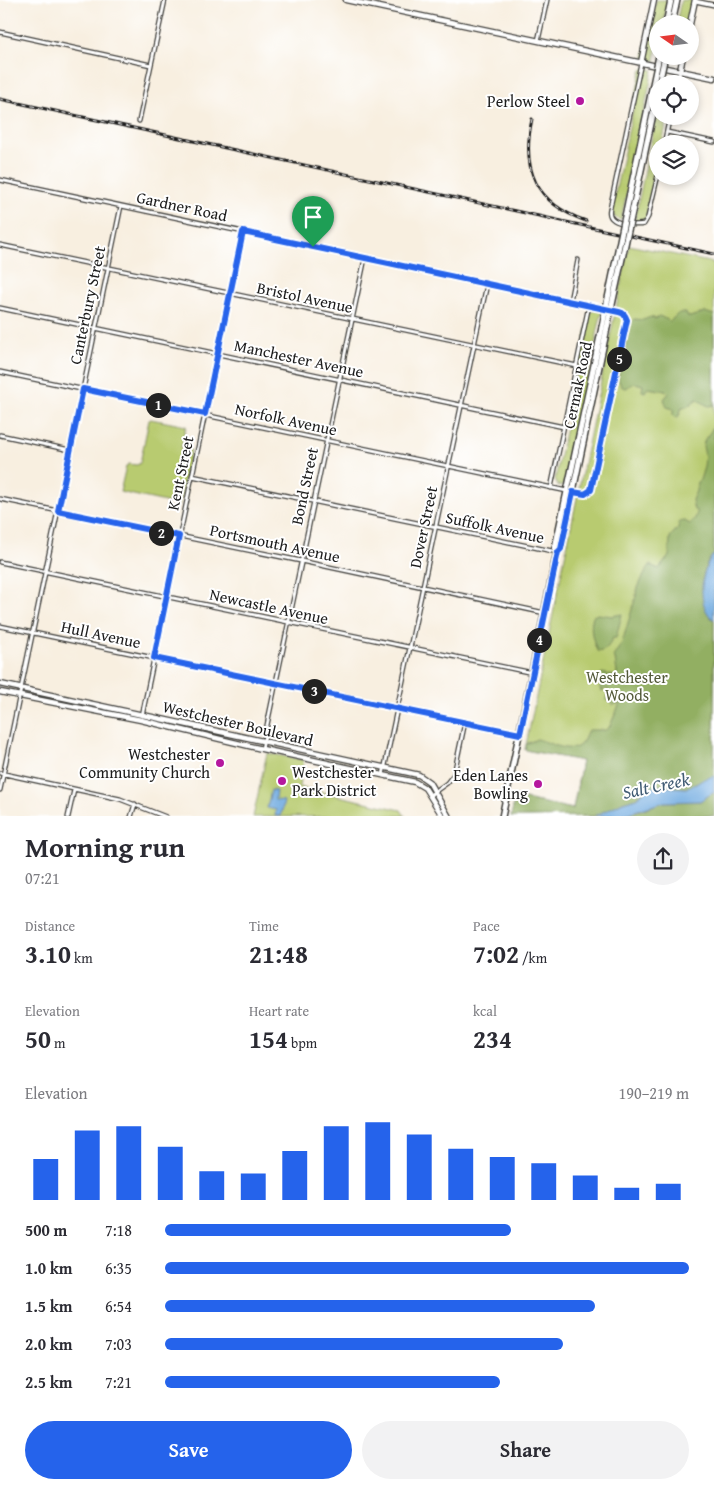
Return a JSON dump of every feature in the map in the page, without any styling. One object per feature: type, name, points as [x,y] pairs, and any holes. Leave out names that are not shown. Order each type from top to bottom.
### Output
[{"type":"main road","points":[[668,15],[671,0]]},
{"type":"main road","points":[[674,15],[677,0]]},
{"type":"main road","name":"Cermak Road","points":[[502,816],[558,552],[555,548],[570,492],[649,118]]},
{"type":"street","points":[[139,121],[165,0]]},
{"type":"street","points":[[346,0],[714,78]]},
{"type":"street","points":[[538,42],[547,0]]},
{"type":"street","points":[[654,0],[610,208],[612,218],[616,221],[638,225],[644,224],[648,217],[656,185]]},
{"type":"street","points":[[692,15],[695,0],[714,5]]},
{"type":"street","points":[[0,32],[151,65]]},
{"type":"street","points":[[679,75],[681,65]]},
{"type":"street","points":[[666,135],[668,125]]},
{"type":"street","points":[[667,132],[714,142]]},
{"type":"street","name":"Gardner Road","points":[[0,180],[623,313],[627,320],[591,490],[585,494],[570,492]]},
{"type":"street","name":"Canterbury Street","points":[[0,790],[120,206]]},
{"type":"street","name":"Kent Street","points":[[142,718],[243,232]]},
{"type":"street","name":"Bristol Avenue","points":[[0,244],[577,366]]},
{"type":"street","name":"Bond Street","points":[[262,749],[364,258]]},
{"type":"street","points":[[570,301],[578,260]]},
{"type":"street","name":"Dover Street","points":[[383,775],[487,284]]},
{"type":"street","name":"Cermak Road","points":[[551,488],[589,305]]},
{"type":"street","name":"Manchester Avenue","points":[[0,308],[564,427]]},
{"type":"street","name":"Norfolk Avenue","points":[[0,372],[570,492]]},
{"type":"street","points":[[0,435],[70,450]]},
{"type":"street","name":"Suffolk Avenue","points":[[192,476],[558,552]]},
{"type":"street","name":"Portsmouth Avenue","points":[[0,499],[545,613]]},
{"type":"street","name":"Newcastle Avenue","points":[[0,562],[532,673]]},
{"type":"street","name":"Hull Avenue","points":[[0,626],[520,734]]},
{"type":"street","name":"Westchester Boulevard","points":[[0,684],[262,749],[415,782],[432,793],[449,816]]},
{"type":"street","name":"Westchester Boulevard","points":[[0,692],[142,718],[419,775],[428,782],[443,816]]},
{"type":"street","points":[[432,793],[447,783],[454,774],[464,722]]},
{"type":"street","points":[[2,773],[135,804],[166,816]]},
{"type":"street","points":[[68,816],[74,790]]},
{"type":"street","points":[[131,816],[135,804]]},
{"type":"green space","points":[[656,0],[668,0],[665,15],[653,15]]},
{"type":"green space","points":[[681,0],[692,0],[689,15],[678,15]]},
{"type":"green space","points":[[649,33],[649,60],[644,57]]},
{"type":"green space","points":[[645,68],[653,70],[652,75],[649,75],[649,89],[621,220],[614,217],[612,208],[641,71]]},
{"type":"green space","points":[[654,125],[666,125],[664,135],[652,135]]},
{"type":"green space","points":[[649,151],[649,185],[653,185],[646,218],[642,222],[634,223]]},
{"type":"green space","name":"Westchester Woods","points":[[629,245],[714,263],[714,554],[706,566],[703,586],[708,613],[714,620],[714,776],[623,802],[595,816],[511,816],[515,797],[573,809],[582,761],[525,750]]},
{"type":"green space","points":[[593,310],[602,311],[571,456],[563,486],[558,486],[555,479],[590,314]]},
{"type":"green space","points":[[705,312],[714,315],[714,405],[708,406],[697,399],[687,407],[682,407],[679,416],[676,418],[673,415],[673,409],[667,407],[664,399],[669,393],[667,391],[647,388],[645,392],[642,391],[643,385],[635,383],[625,388],[621,386],[618,378],[630,323],[634,319],[643,320],[651,317],[656,319],[659,316],[670,321],[679,313],[686,313],[690,317]]},
{"type":"green space","points":[[149,420],[186,426],[181,448],[191,450],[179,505],[120,492],[126,466],[140,463]]},
{"type":"green space","points":[[714,423],[714,554],[706,566],[703,586],[708,613],[714,620],[714,776],[686,788],[657,786],[642,792],[637,798],[623,802],[595,816],[511,816],[515,797],[573,809],[582,761],[525,750],[526,744],[537,739],[565,748],[575,747],[580,745],[588,730],[606,730],[610,726],[620,703],[613,705],[606,700],[608,690],[607,688],[602,691],[600,689],[600,675],[602,673],[615,676],[617,673],[615,658],[613,657],[622,643],[638,589],[648,568],[650,565],[659,569],[669,556],[670,537],[678,528],[679,523],[683,520],[690,524],[695,518],[697,511],[694,510],[692,500],[704,467],[705,456],[703,446],[705,439]]},
{"type":"green space","points":[[598,614],[612,616],[622,614],[616,638],[613,638],[603,651],[597,651],[591,630],[593,616]]},
{"type":"green space","points":[[267,753],[304,760],[299,787],[401,810],[405,816],[253,816]]},
{"type":"green space","points":[[714,792],[714,816],[622,816],[664,802],[700,801]]},
{"type":"water","points":[[714,554],[714,620],[704,606],[702,588],[706,569]]},
{"type":"water","name":"Salt Creek","points":[[714,776],[714,792],[700,801],[664,802],[619,816],[595,816],[623,802],[637,798],[648,788],[657,786],[686,788]]},
{"type":"water","points":[[271,790],[276,791],[275,800],[284,801],[281,816],[275,816],[276,810],[267,808]]},
{"type":"railway","points":[[0,99],[714,254]]},
{"type":"railway","points":[[532,119],[529,154],[531,169],[536,182],[554,205],[586,221]]},
{"type":"place","name":"Perlow Steel","points":[[580,101]]},
{"type":"place","name":"Westchester Community Church","points":[[220,763]]},
{"type":"place","name":"Westchester Park District","points":[[282,781]]},
{"type":"place","name":"Eden Lanes Bowling","points":[[538,784]]},
{"type":"route","points":[[243,232],[313,247],[619,312],[626,316],[627,320],[591,490],[589,494],[573,492],[561,549],[558,552],[520,734],[154,658],[179,536],[58,511],[83,389],[205,414],[243,232]]}]
